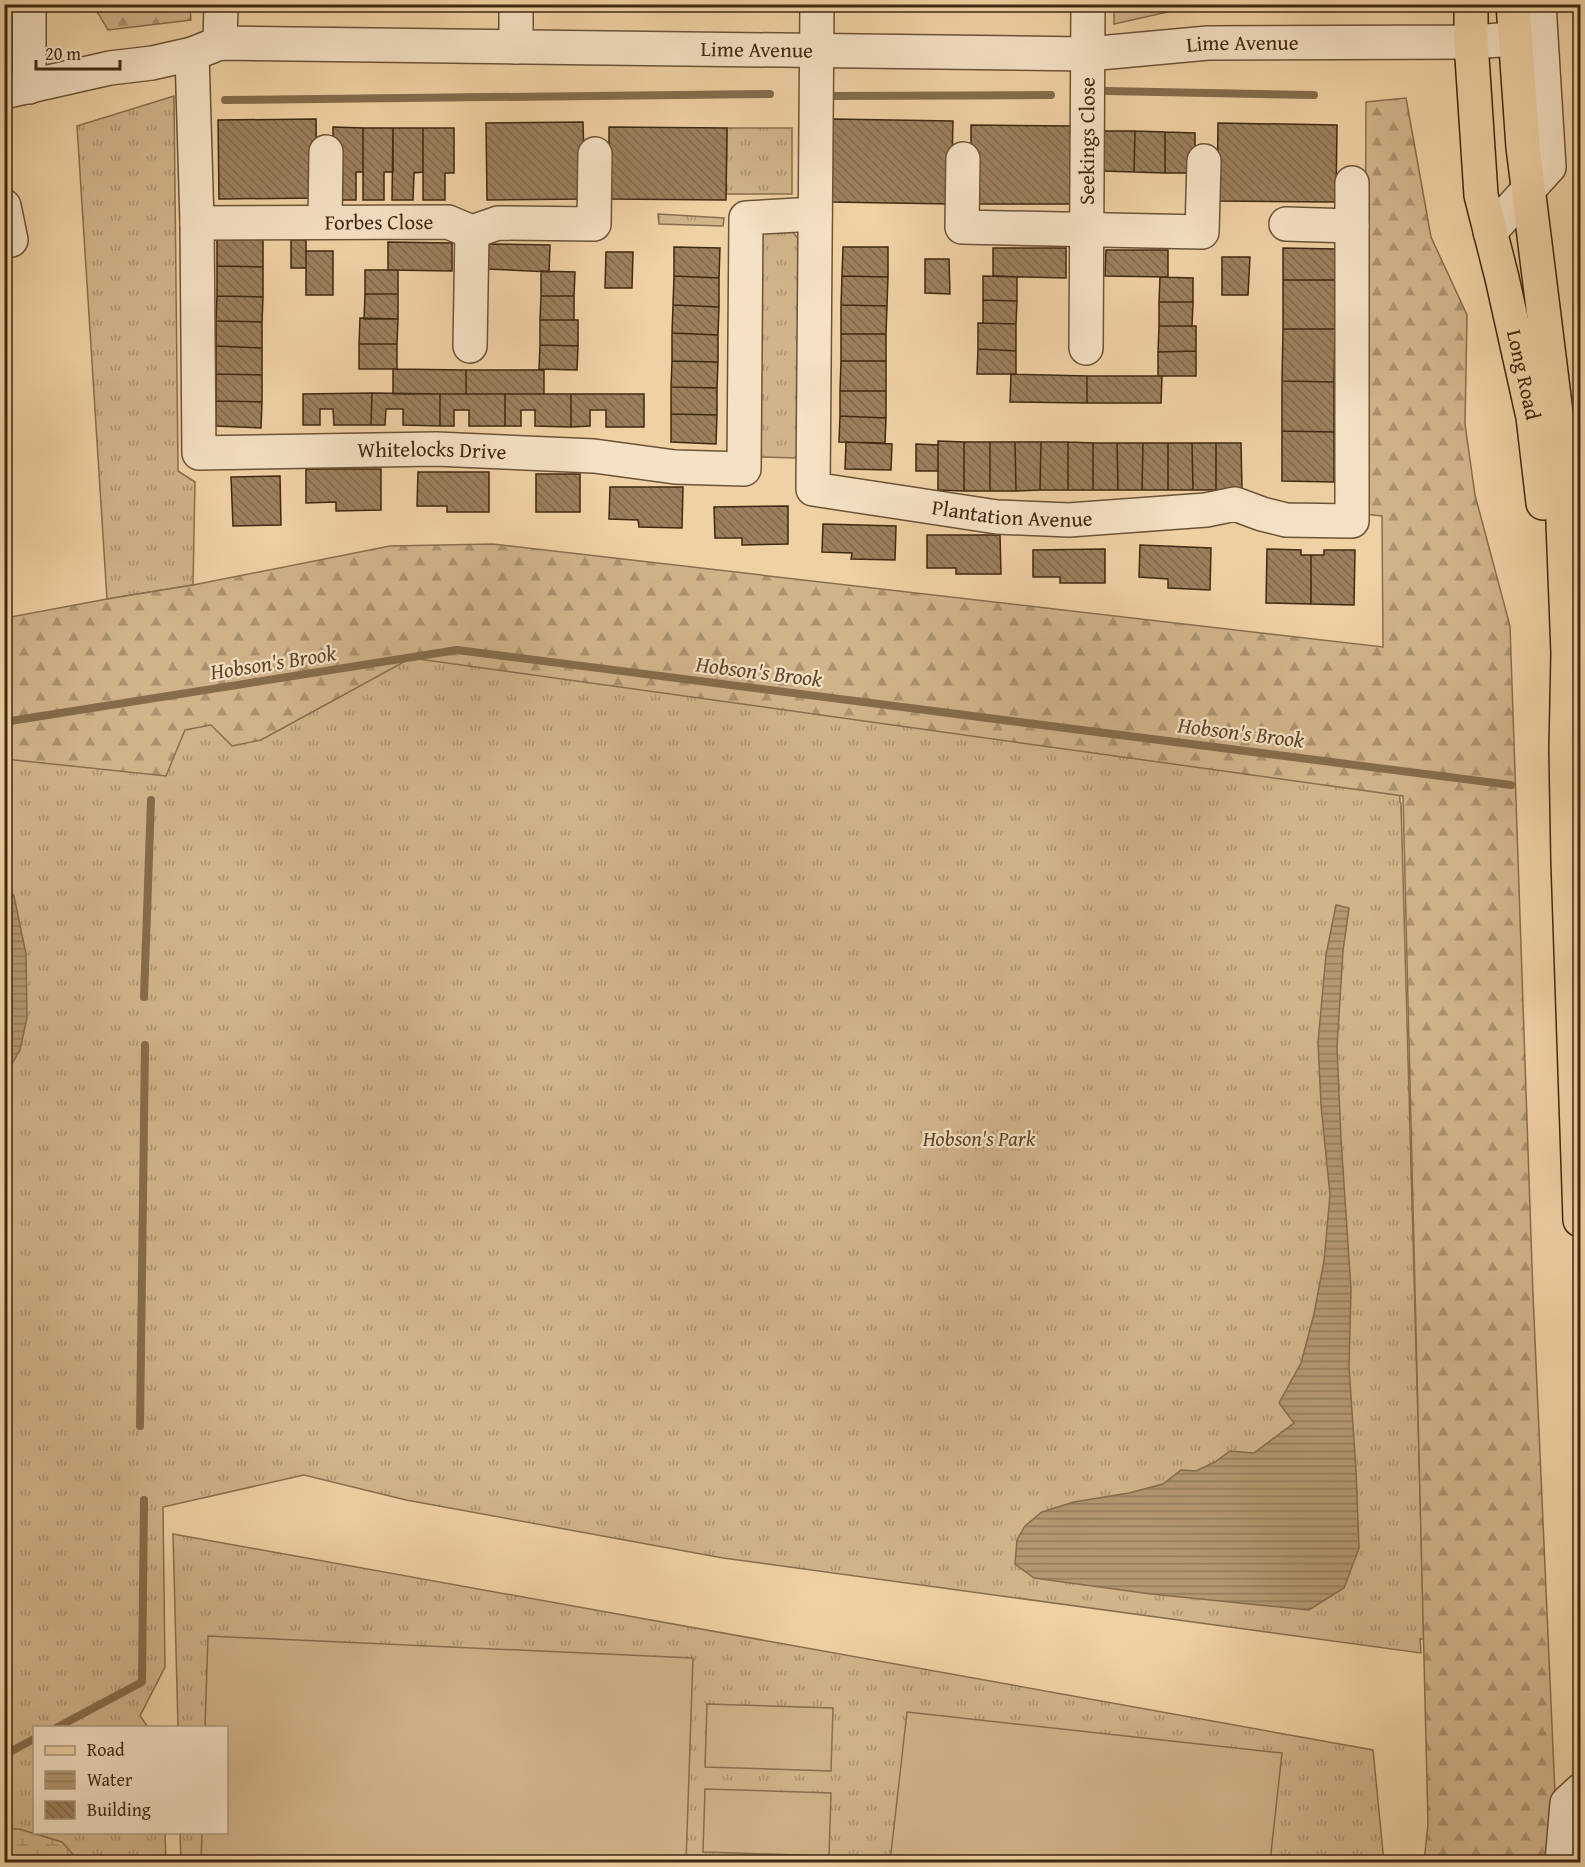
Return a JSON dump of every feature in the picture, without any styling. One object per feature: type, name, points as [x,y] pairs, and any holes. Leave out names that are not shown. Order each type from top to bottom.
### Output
[{"type":"main road","name":"Long Road","points":[[1471,4],[1471,42],[1481,195],[1533,417],[1542,487],[1554,648],[1566,749]]},
{"type":"main road","name":"Long Road","points":[[1513,4],[1523,147],[1570,446],[1566,749],[1581,1220]]},
{"type":"street","points":[[17,89],[29,4]]},
{"type":"street","name":"Whitelocks Drive","points":[[220,4],[206,49],[197,223],[199,453],[436,448],[594,456],[675,467],[744,469],[746,218],[815,214]]},
{"type":"street","points":[[516,4],[516,47]]},
{"type":"street","name":"Plantation Avenue","points":[[817,4],[813,489],[997,517],[1069,519],[1206,510],[1235,504],[1286,520],[1352,520],[1352,183]]},
{"type":"street","name":"Seekings Close","points":[[1087,229],[1088,4]]},
{"type":"street","points":[[1490,232],[1549,167],[1539,4]]},
{"type":"street","name":"Lime Avenue","points":[[17,89],[110,68],[152,63],[206,49],[516,47],[1088,54],[1208,43],[1471,42],[1515,39]]},
{"type":"street","points":[[325,222],[326,152]]},
{"type":"street","points":[[470,346],[472,232],[498,223],[594,224],[595,154]]},
{"type":"street","name":"Seekings Close","points":[[963,159],[962,227],[1202,232],[1204,161]]},
{"type":"street","points":[[4,206],[11,240]]},
{"type":"street","name":"Forbes Close","points":[[197,223],[448,222],[472,232]]},
{"type":"street","points":[[1286,224],[1352,226]]},
{"type":"street","points":[[1086,348],[1087,229]]},
{"type":"street","points":[[1562,1863],[1567,1803],[1581,1791]]},
{"type":"green space","points":[[1114,4],[1255,5],[1190,7],[1114,24]]},
{"type":"green space","points":[[93,5],[190,5],[191,20],[108,30]]},
{"type":"green space","points":[[174,96],[178,471],[195,482],[193,585],[107,599],[77,126]]},
{"type":"green space","points":[[1406,98],[1431,237],[1467,315],[1465,424],[1475,495],[1510,626],[1533,1295],[1558,1862],[1424,1862],[1428,1824],[1403,796],[411,658],[261,740],[232,746],[211,725],[185,730],[166,776],[5,759],[5,618],[193,585],[390,546],[493,544],[1383,647],[1382,516],[1364,514],[1366,102]]},
{"type":"green space","points":[[727,128],[792,128],[792,194],[726,194]]},
{"type":"green space","points":[[658,214],[724,218],[723,226],[659,224]]},
{"type":"green space","points":[[789,228],[803,244],[798,458],[757,457],[757,243],[767,229]]},
{"type":"green space","name":"Hobson's Park","points":[[457,650],[1399,770],[1424,1639],[1420,1639],[1421,1653],[723,1558],[406,1500],[304,1475],[163,1507],[165,1667],[140,1716],[147,1726],[33,1726],[33,1834],[165,1834],[166,1862],[5,1862],[5,746],[271,680]]},
{"type":"green space","points":[[173,1534],[1373,1750],[1384,1862],[181,1862],[180,1834],[228,1834],[228,1726],[178,1726]]},
{"type":"green space","points":[[208,1636],[693,1658],[686,1862],[201,1862],[202,1834],[228,1834],[228,1726],[205,1726]]},
{"type":"green space","points":[[707,1704],[833,1708],[831,1771],[705,1767]]},
{"type":"green space","points":[[907,1712],[1282,1753],[1270,1862],[890,1862]]},
{"type":"green space","points":[[705,1789],[831,1793],[829,1856],[703,1852]]},
{"type":"green space","points":[[5,1829],[19,1829],[62,1842],[77,1859],[77,1862],[5,1862]]},
{"type":"water","points":[[5,884],[14,896],[26,954],[27,1018],[20,1050],[5,1076]]},
{"type":"water","points":[[1336,905],[1349,908],[1343,951],[1337,1047],[1351,1289],[1349,1367],[1359,1548],[1344,1588],[1309,1610],[1151,1594],[1034,1578],[1015,1564],[1017,1540],[1025,1526],[1042,1512],[1074,1502],[1129,1493],[1163,1484],[1181,1470],[1196,1471],[1215,1462],[1230,1451],[1254,1453],[1294,1423],[1279,1403],[1301,1363],[1314,1314],[1324,1261],[1330,1195],[1321,1105],[1318,1042],[1326,955]]},
{"type":"building","points":[[316,119],[317,198],[219,199],[218,120]]},
{"type":"building","points":[[832,119],[953,121],[951,204],[831,202]]},
{"type":"building","points":[[583,122],[585,199],[487,200],[486,123]]},
{"type":"building","points":[[1218,123],[1337,125],[1336,202],[1217,201]]},
{"type":"building","points":[[971,125],[1071,126],[1070,204],[971,204]]},
{"type":"building","points":[[333,127],[363,128],[363,172],[356,172],[356,200],[334,200]]},
{"type":"building","points":[[609,127],[727,128],[726,200],[609,199]]},
{"type":"building","points":[[363,128],[393,128],[393,172],[384,172],[384,200],[363,200]]},
{"type":"building","points":[[393,128],[423,128],[423,172],[414,173],[413,200],[392,200]]},
{"type":"building","points":[[423,128],[454,128],[454,173],[445,173],[445,200],[423,200]]},
{"type":"building","points":[[1104,131],[1135,131],[1134,172],[1103,171]]},
{"type":"building","points":[[1135,131],[1165,132],[1165,173],[1134,172]]},
{"type":"building","points":[[1165,132],[1195,133],[1195,173],[1165,173]]},
{"type":"building","points":[[217,238],[263,239],[263,267],[217,266]]},
{"type":"building","points":[[291,240],[306,240],[306,268],[291,268]]},
{"type":"building","points":[[388,242],[452,243],[452,271],[388,270]]},
{"type":"building","points":[[488,244],[550,245],[549,272],[487,269]]},
{"type":"building","points":[[674,247],[720,248],[719,278],[674,276]]},
{"type":"building","points":[[843,247],[888,247],[888,277],[842,276]]},
{"type":"building","points":[[993,248],[1066,248],[1066,278],[993,276]]},
{"type":"building","points":[[1283,248],[1335,249],[1335,280],[1283,280]]},
{"type":"building","points":[[1106,250],[1168,250],[1168,277],[1105,276]]},
{"type":"building","points":[[306,251],[333,251],[333,295],[306,295]]},
{"type":"building","points":[[606,252],[633,252],[632,288],[605,288]]},
{"type":"building","points":[[1222,257],[1250,257],[1248,295],[1222,295]]},
{"type":"building","points":[[925,259],[949,259],[950,294],[925,293]]},
{"type":"building","points":[[217,266],[263,267],[263,297],[217,296]]},
{"type":"building","points":[[365,270],[398,270],[398,294],[365,294]]},
{"type":"building","points":[[541,271],[575,272],[574,296],[541,296]]},
{"type":"building","points":[[674,276],[719,278],[719,307],[673,305]]},
{"type":"building","points":[[842,276],[888,277],[887,306],[841,305]]},
{"type":"building","points":[[983,276],[1017,277],[1017,301],[983,300]]},
{"type":"building","points":[[1160,277],[1193,278],[1193,302],[1159,302]]},
{"type":"building","points":[[1283,280],[1335,280],[1335,329],[1283,329]]},
{"type":"building","points":[[365,294],[398,294],[398,319],[364,319]]},
{"type":"building","points":[[217,296],[263,297],[262,322],[216,321]]},
{"type":"building","points":[[541,296],[574,296],[574,320],[540,320]]},
{"type":"building","points":[[983,300],[1017,301],[1016,324],[983,323]]},
{"type":"building","points":[[1159,302],[1193,302],[1192,326],[1159,326]]},
{"type":"building","points":[[673,305],[719,307],[718,335],[672,333]]},
{"type":"building","points":[[841,305],[887,306],[886,334],[841,334]]},
{"type":"building","points":[[360,318],[398,319],[397,344],[359,344]]},
{"type":"building","points":[[540,320],[578,320],[578,346],[540,345]]},
{"type":"building","points":[[216,321],[262,322],[262,348],[216,346]]},
{"type":"building","points":[[978,323],[1016,324],[1016,351],[978,349]]},
{"type":"building","points":[[1159,326],[1196,326],[1196,351],[1158,352]]},
{"type":"building","points":[[1283,329],[1335,329],[1334,382],[1282,381]]},
{"type":"building","points":[[672,333],[718,335],[718,362],[672,361]]},
{"type":"building","points":[[841,334],[886,334],[886,361],[841,361]]},
{"type":"building","points":[[359,344],[397,344],[397,369],[359,369]]},
{"type":"building","points":[[540,345],[578,346],[577,370],[539,369]]},
{"type":"building","points":[[216,346],[262,348],[262,375],[216,374]]},
{"type":"building","points":[[978,349],[1016,351],[1016,374],[977,374]]},
{"type":"building","points":[[1196,351],[1196,376],[1158,376],[1158,352]]},
{"type":"building","points":[[672,361],[718,362],[717,388],[671,387]]},
{"type":"building","points":[[841,361],[886,361],[886,391],[840,391]]},
{"type":"building","points":[[393,369],[466,370],[466,394],[393,394]]},
{"type":"building","points":[[466,370],[544,370],[544,394],[466,394]]},
{"type":"building","points":[[216,374],[262,375],[262,402],[216,401]]},
{"type":"building","points":[[1011,374],[1087,376],[1087,403],[1010,402]]},
{"type":"building","points":[[1087,376],[1162,376],[1161,403],[1087,403]]},
{"type":"building","points":[[1282,381],[1334,382],[1334,432],[1282,431]]},
{"type":"building","points":[[671,387],[717,388],[717,415],[671,414]]},
{"type":"building","points":[[840,391],[886,391],[886,418],[840,416]]},
{"type":"building","points":[[372,393],[371,425],[334,425],[333,409],[320,409],[320,425],[303,425],[303,394]]},
{"type":"building","points":[[372,393],[440,394],[440,426],[403,425],[403,409],[386,409],[385,425],[371,425]]},
{"type":"building","points":[[440,394],[505,394],[505,426],[469,426],[469,410],[454,410],[454,426],[440,426]]},
{"type":"building","points":[[505,394],[571,394],[571,427],[535,426],[535,410],[521,410],[521,426],[505,426]]},
{"type":"building","points":[[571,394],[644,394],[644,427],[606,427],[606,410],[590,410],[590,426],[571,427]]},
{"type":"building","points":[[216,401],[262,402],[261,428],[216,426]]},
{"type":"building","points":[[671,414],[717,415],[716,444],[671,442]]},
{"type":"building","points":[[840,416],[886,418],[885,443],[839,442]]},
{"type":"building","points":[[1282,431],[1334,432],[1334,482],[1282,481]]},
{"type":"building","points":[[938,441],[964,442],[964,491],[938,490]]},
{"type":"building","points":[[846,442],[892,444],[891,470],[845,469]]},
{"type":"building","points":[[964,442],[990,442],[990,491],[964,491]]},
{"type":"building","points":[[990,442],[1015,442],[1016,491],[990,491]]},
{"type":"building","points":[[1015,442],[1041,442],[1040,490],[1016,491]]},
{"type":"building","points":[[1041,442],[1068,442],[1068,490],[1040,490]]},
{"type":"building","points":[[1068,442],[1093,443],[1093,490],[1068,490]]},
{"type":"building","points":[[1093,443],[1117,443],[1118,490],[1093,490]]},
{"type":"building","points":[[1117,443],[1143,443],[1142,490],[1118,490]]},
{"type":"building","points":[[1143,443],[1168,443],[1168,490],[1142,490]]},
{"type":"building","points":[[1168,443],[1192,443],[1193,490],[1168,490]]},
{"type":"building","points":[[1192,443],[1216,443],[1216,490],[1193,490]]},
{"type":"building","points":[[1216,443],[1241,443],[1242,490],[1216,490]]},
{"type":"building","points":[[916,444],[938,445],[938,471],[916,471]]},
{"type":"building","points":[[306,469],[381,469],[381,510],[336,511],[336,502],[306,503]]},
{"type":"building","points":[[418,472],[489,472],[489,512],[447,512],[447,506],[417,506]]},
{"type":"building","points":[[536,474],[580,474],[580,512],[536,512]]},
{"type":"building","points":[[280,476],[281,525],[233,526],[231,477]]},
{"type":"building","points":[[610,487],[683,487],[682,528],[639,527],[638,520],[609,519]]},
{"type":"building","points":[[788,506],[788,544],[742,545],[742,538],[715,538],[714,507]]},
{"type":"building","points":[[823,524],[896,526],[895,560],[851,559],[852,553],[822,552]]},
{"type":"building","points":[[927,535],[1000,535],[1001,574],[956,574],[956,568],[927,568]]},
{"type":"building","points":[[1140,545],[1211,548],[1210,590],[1168,588],[1168,579],[1139,577]]},
{"type":"building","points":[[1105,549],[1105,583],[1060,583],[1060,577],[1033,577],[1033,550]]},
{"type":"building","points":[[1267,549],[1301,550],[1301,555],[1311,555],[1311,604],[1266,603]]},
{"type":"building","points":[[1324,550],[1355,550],[1354,605],[1311,604],[1311,555],[1324,555]]},
{"type":"waterway","points":[[1106,91],[1314,95]]},
{"type":"waterway","points":[[225,100],[770,94]]},
{"type":"waterway","points":[[835,96],[1051,95]]},
{"type":"waterway","name":"Hobson's Brook","points":[[4,722],[457,650],[1511,785]]},
{"type":"waterway","points":[[144,997],[151,800]]},
{"type":"waterway","points":[[140,1426],[145,1045]]},
{"type":"waterway","points":[[60,1726],[142,1682],[144,1500]]},
{"type":"waterway","points":[[4,1755],[33,1740]]}]
